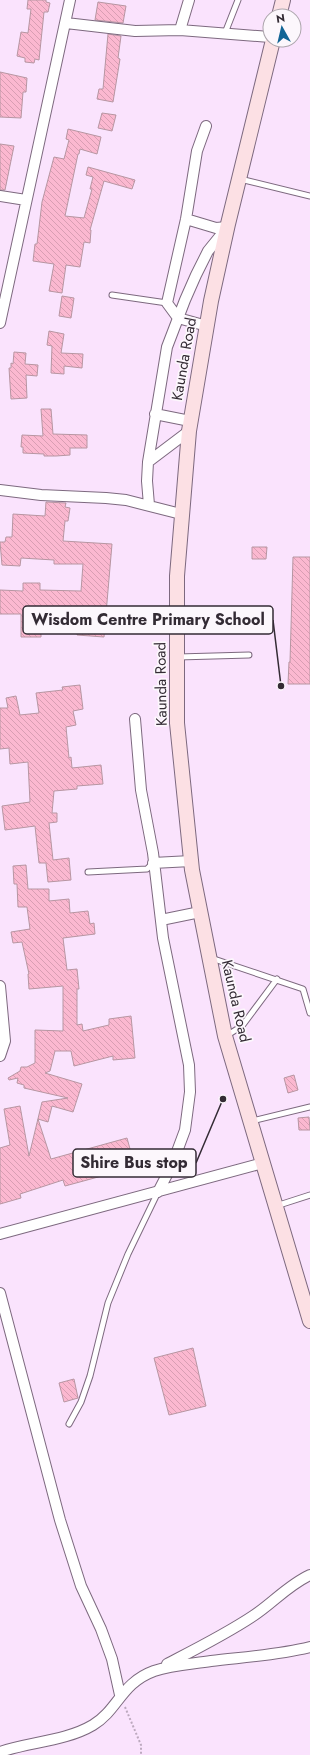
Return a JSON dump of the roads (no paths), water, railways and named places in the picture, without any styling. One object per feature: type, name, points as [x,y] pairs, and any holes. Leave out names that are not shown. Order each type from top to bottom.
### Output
[{"type":"main road","name":"Kaunda Road","points":[[271,48],[227,227],[207,326],[190,426],[181,514],[177,576],[177,723],[191,861],[208,957],[225,1036],[310,1322]]},
{"type":"street","points":[[0,323],[70,0]]},
{"type":"street","points":[[180,30],[189,0]]},
{"type":"street","points":[[66,23],[135,31],[180,30],[262,36]]},
{"type":"street","points":[[206,126],[197,151],[186,219],[167,303],[178,318],[207,326]]},
{"type":"street","points":[[0,196],[26,200]]},
{"type":"street","points":[[186,219],[216,228],[227,227]]},
{"type":"street","points":[[149,505],[147,481],[148,462],[167,347],[185,300],[208,251],[227,227]]},
{"type":"street","points":[[155,414],[190,426]]},
{"type":"street","points":[[148,462],[190,426]]},
{"type":"street","points":[[0,490],[41,495],[126,500],[181,514]]},
{"type":"street","points":[[135,719],[141,790],[161,920],[184,1041],[190,1092],[185,1130],[172,1165],[158,1192]]},
{"type":"street","points":[[153,863],[191,861]]},
{"type":"street","points":[[161,920],[200,912]]},
{"type":"street","points":[[0,986],[5,1041],[0,1056]]},
{"type":"street","points":[[0,1234],[263,1163]]},
{"type":"street","points":[[0,1293],[60,1520],[81,1586],[101,1629],[112,1659],[120,1695]]},
{"type":"street","points":[[0,1752],[20,1746],[77,1734],[95,1724],[132,1683],[238,1626],[266,1607],[295,1583],[310,1576]]},
{"type":"street","points":[[153,1672],[179,1665],[290,1652],[310,1647]]},
{"type":"lane","points":[[225,33],[238,0]]},
{"type":"lane","points":[[239,179],[310,196]]},
{"type":"lane","points":[[112,294],[167,303]]},
{"type":"lane","points":[[177,657],[249,655]]},
{"type":"lane","points":[[88,872],[147,869],[153,863]]},
{"type":"lane","points":[[208,957],[303,989],[310,1013]]},
{"type":"lane","points":[[225,1036],[242,1026],[277,980]]},
{"type":"lane","points":[[251,1121],[310,1107]]},
{"type":"lane","points":[[70,1424],[81,1402],[90,1376],[108,1303],[128,1254],[158,1192]]},
{"type":"lane","points":[[275,1206],[310,1195]]},
{"type":"place","name":"Wisdom Centre Primary School","points":[[281,686]]},
{"type":"place","name":"Shire Bus stop","points":[[223,1099]]}]
